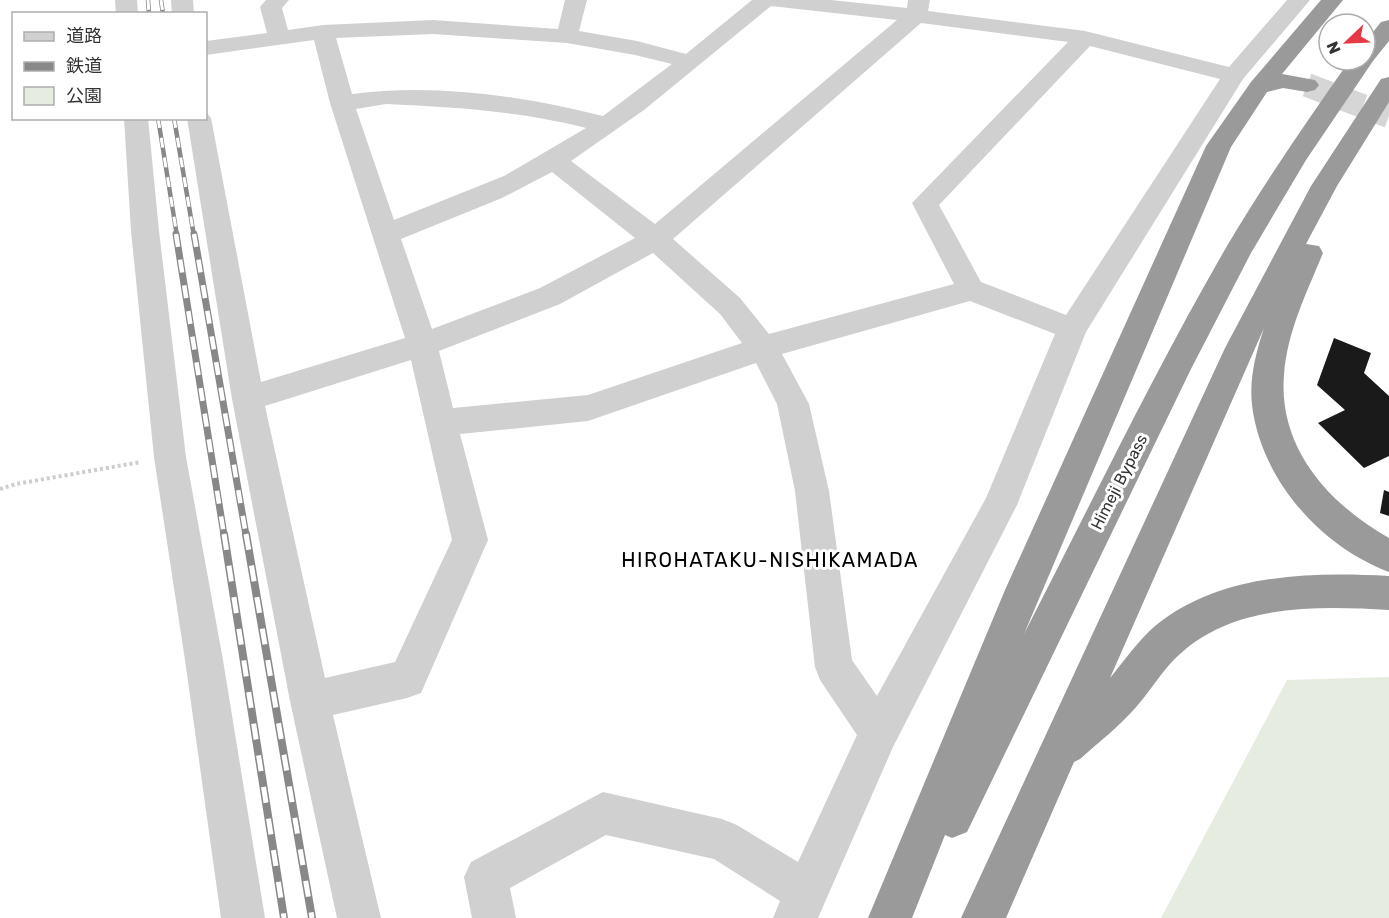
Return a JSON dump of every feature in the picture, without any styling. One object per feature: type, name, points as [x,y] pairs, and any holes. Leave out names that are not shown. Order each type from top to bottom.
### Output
[{"type":"highway","points":[[890,918],[1018,602],[1246,81],[1332,0]]},
{"type":"highway","points":[[1377,42],[1389,27]]},
{"type":"highway","name":"Himeji Bypass","points":[[901,918],[1176,368],[1232,263],[1295,157],[1354,72]]},
{"type":"highway","points":[[1246,81],[1283,81],[1307,85]]},
{"type":"highway","points":[[1386,89],[1294,287],[1274,342],[1268,369],[1267,394],[1269,423],[1278,448],[1295,477],[1319,506],[1346,531],[1389,556]]},
{"type":"highway","points":[[983,918],[1216,395],[1276,273],[1330,175],[1386,89]]},
{"type":"highway","points":[[1057,754],[1122,694],[1148,659],[1174,634],[1204,616],[1236,604],[1275,595],[1389,593]]},
{"type":"street","points":[[278,0],[272,7],[279,38]]},
{"type":"street","points":[[567,36],[576,0]]},
{"type":"street","points":[[386,234],[473,201],[553,160],[606,125],[690,62],[765,0]]},
{"type":"street","points":[[774,0],[917,8],[1085,38],[1246,81]]},
{"type":"street","points":[[494,918],[486,878],[603,813],[722,840],[801,905],[879,733],[1000,505],[1072,329],[1246,81],[1299,0]]},
{"type":"street","points":[[248,399],[422,345],[550,296],[655,238],[917,8]]},
{"type":"street","points":[[207,48],[323,32],[433,27],[567,36],[637,48],[690,62]]},
{"type":"street","points":[[310,700],[407,679],[470,540],[422,345],[342,103],[323,32]]},
{"type":"street","points":[[971,290],[926,203],[1085,38]]},
{"type":"street","points":[[342,103],[386,98],[442,99],[542,109],[606,125]]},
{"type":"street","points":[[136,120],[145,231],[170,457],[204,660],[243,918]]},
{"type":"street","points":[[199,120],[248,399],[310,700],[359,918]]},
{"type":"street","points":[[553,160],[655,238],[730,306],[763,348],[793,404],[812,492],[834,667],[879,733]]},
{"type":"street","points":[[442,423],[588,408],[763,348],[971,290],[1072,329]]},
{"type":"path","points":[[0,489],[16,483],[170,457]]},
{"type":"green space","points":[[1389,677],[1389,918],[1161,918],[1287,680]]},
{"type":"building","points":[[1334,338],[1371,353],[1364,373],[1389,396],[1389,456],[1364,468],[1318,423],[1345,410],[1317,385]]},
{"type":"building","points":[[1384,490],[1389,492],[1389,516],[1380,513]]},
{"type":"tunnel","points":[[1307,85],[1389,116]]},
{"type":"railway","points":[[148,0],[149,12]]},
{"type":"railway","points":[[161,0],[163,12]]},
{"type":"railway","points":[[158,120],[177,236]]},
{"type":"railway","points":[[174,120],[194,236]]},
{"type":"railway","points":[[176,234],[224,535]]},
{"type":"railway","points":[[194,234],[246,535]]},
{"type":"railway","points":[[224,534],[284,918]]},
{"type":"railway","points":[[246,534],[312,918]]},
{"type":"district","name":"HIROHATAKU-NISHIKAMADA","points":[[770,560]]}]
